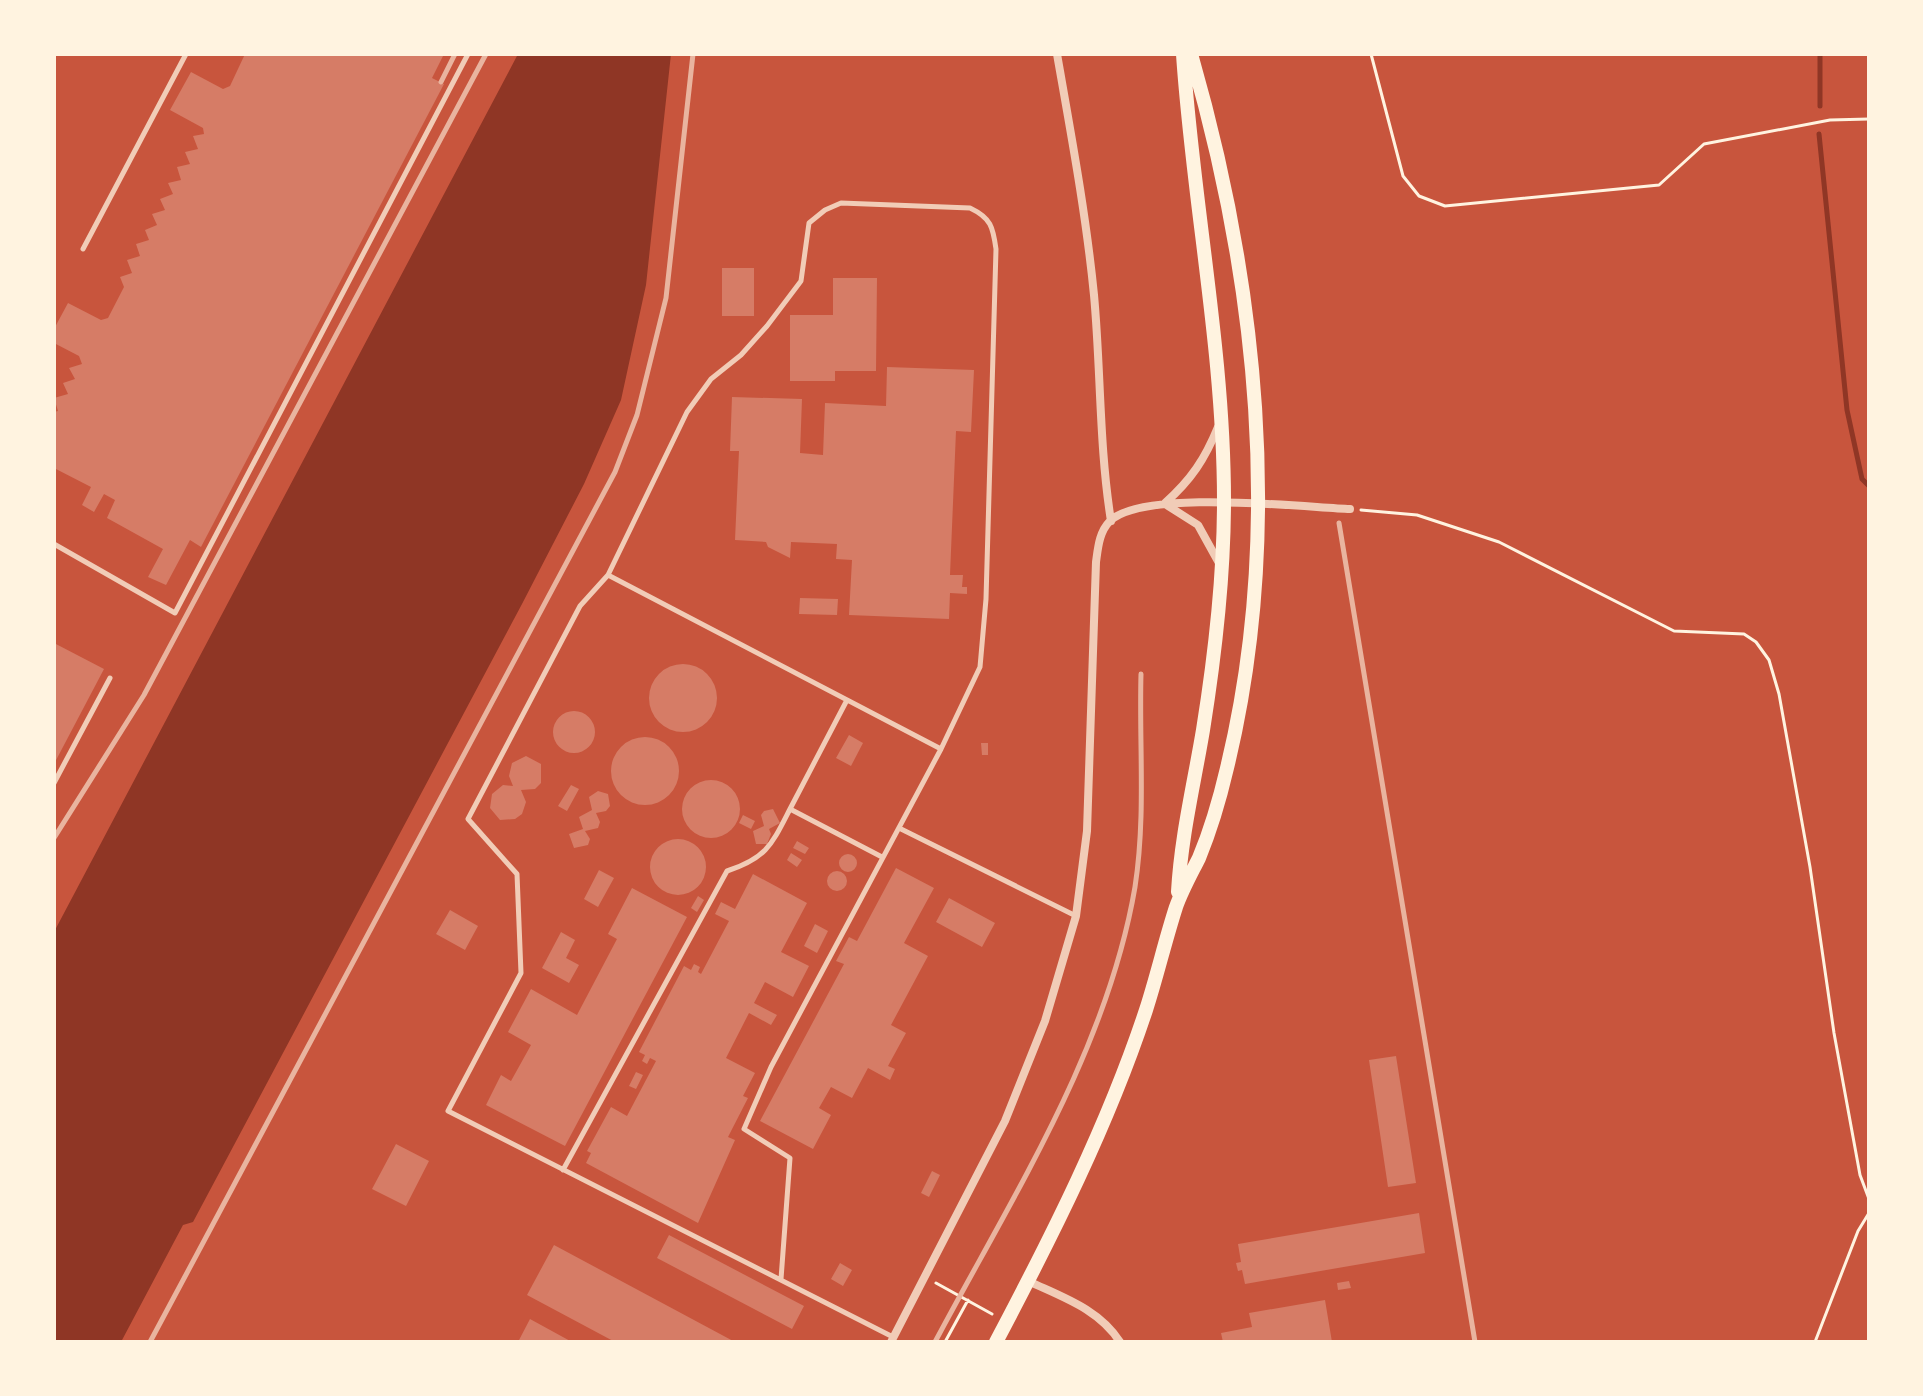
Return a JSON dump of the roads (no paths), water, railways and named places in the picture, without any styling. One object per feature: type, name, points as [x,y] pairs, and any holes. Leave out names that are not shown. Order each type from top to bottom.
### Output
[{"type":"main road","points":[[1177,902],[1181,847],[1215,652],[1224,503],[1218,348],[1188,127],[1183,54]]},
{"type":"main road","points":[[996,1342],[1084,1163],[1134,1042],[1177,902],[1215,811],[1234,737],[1250,635],[1256,504],[1254,382],[1246,309],[1226,194],[1191,54]]},
{"type":"street","points":[[1057,54],[1078,174],[1094,296],[1103,472],[1111,521]]},
{"type":"street","points":[[1165,504],[1188,483],[1205,460],[1221,420]]},
{"type":"street","points":[[892,1340],[1005,1121],[1045,1021],[1076,916],[1087,831],[1099,541],[1111,521],[1141,507],[1224,503],[1350,509]]},
{"type":"street","points":[[1165,504],[1198,525],[1211,542],[1221,566]]},
{"type":"street","points":[[1028,1281],[1083,1307],[1110,1327],[1120,1342]]},
{"type":"lane","points":[[83,249],[186,54]]},
{"type":"lane","points":[[54,544],[175,613],[468,54]]},
{"type":"lane","points":[[781,1279],[790,1158],[744,1129],[771,1067],[941,749],[980,667],[986,584],[996,249],[993,226],[985,215],[970,208],[841,203],[825,210],[809,223],[801,281],[767,326],[741,355],[711,379],[687,412],[608,575],[580,606],[468,819],[517,874],[521,973],[448,1111],[781,1279],[892,1340]]},
{"type":"lane","points":[[608,575],[941,749]]},
{"type":"lane","points":[[54,783],[110,678]]},
{"type":"lane","points":[[563,1170],[727,871],[754,862],[772,845],[847,700]]},
{"type":"lane","points":[[790,809],[882,857]]},
{"type":"lane","points":[[899,828],[1076,916]]},
{"type":"waterway","points":[[1820,54],[1820,106]]},
{"type":"waterway","points":[[1819,134],[1847,410],[1862,479],[1869,486]]},
{"type":"railway","points":[[441,82],[455,54]]},
{"type":"railway","points":[[54,838],[144,695],[486,54]]},
{"type":"railway","points":[[150,1342],[615,472],[637,415],[666,298],[693,54]]},
{"type":"railway","points":[[1339,523],[1475,1342]]},
{"type":"railway","points":[[935,1342],[1053,1122],[1080,1065],[1122,948],[1135,887],[1140,834],[1141,674]]}]
